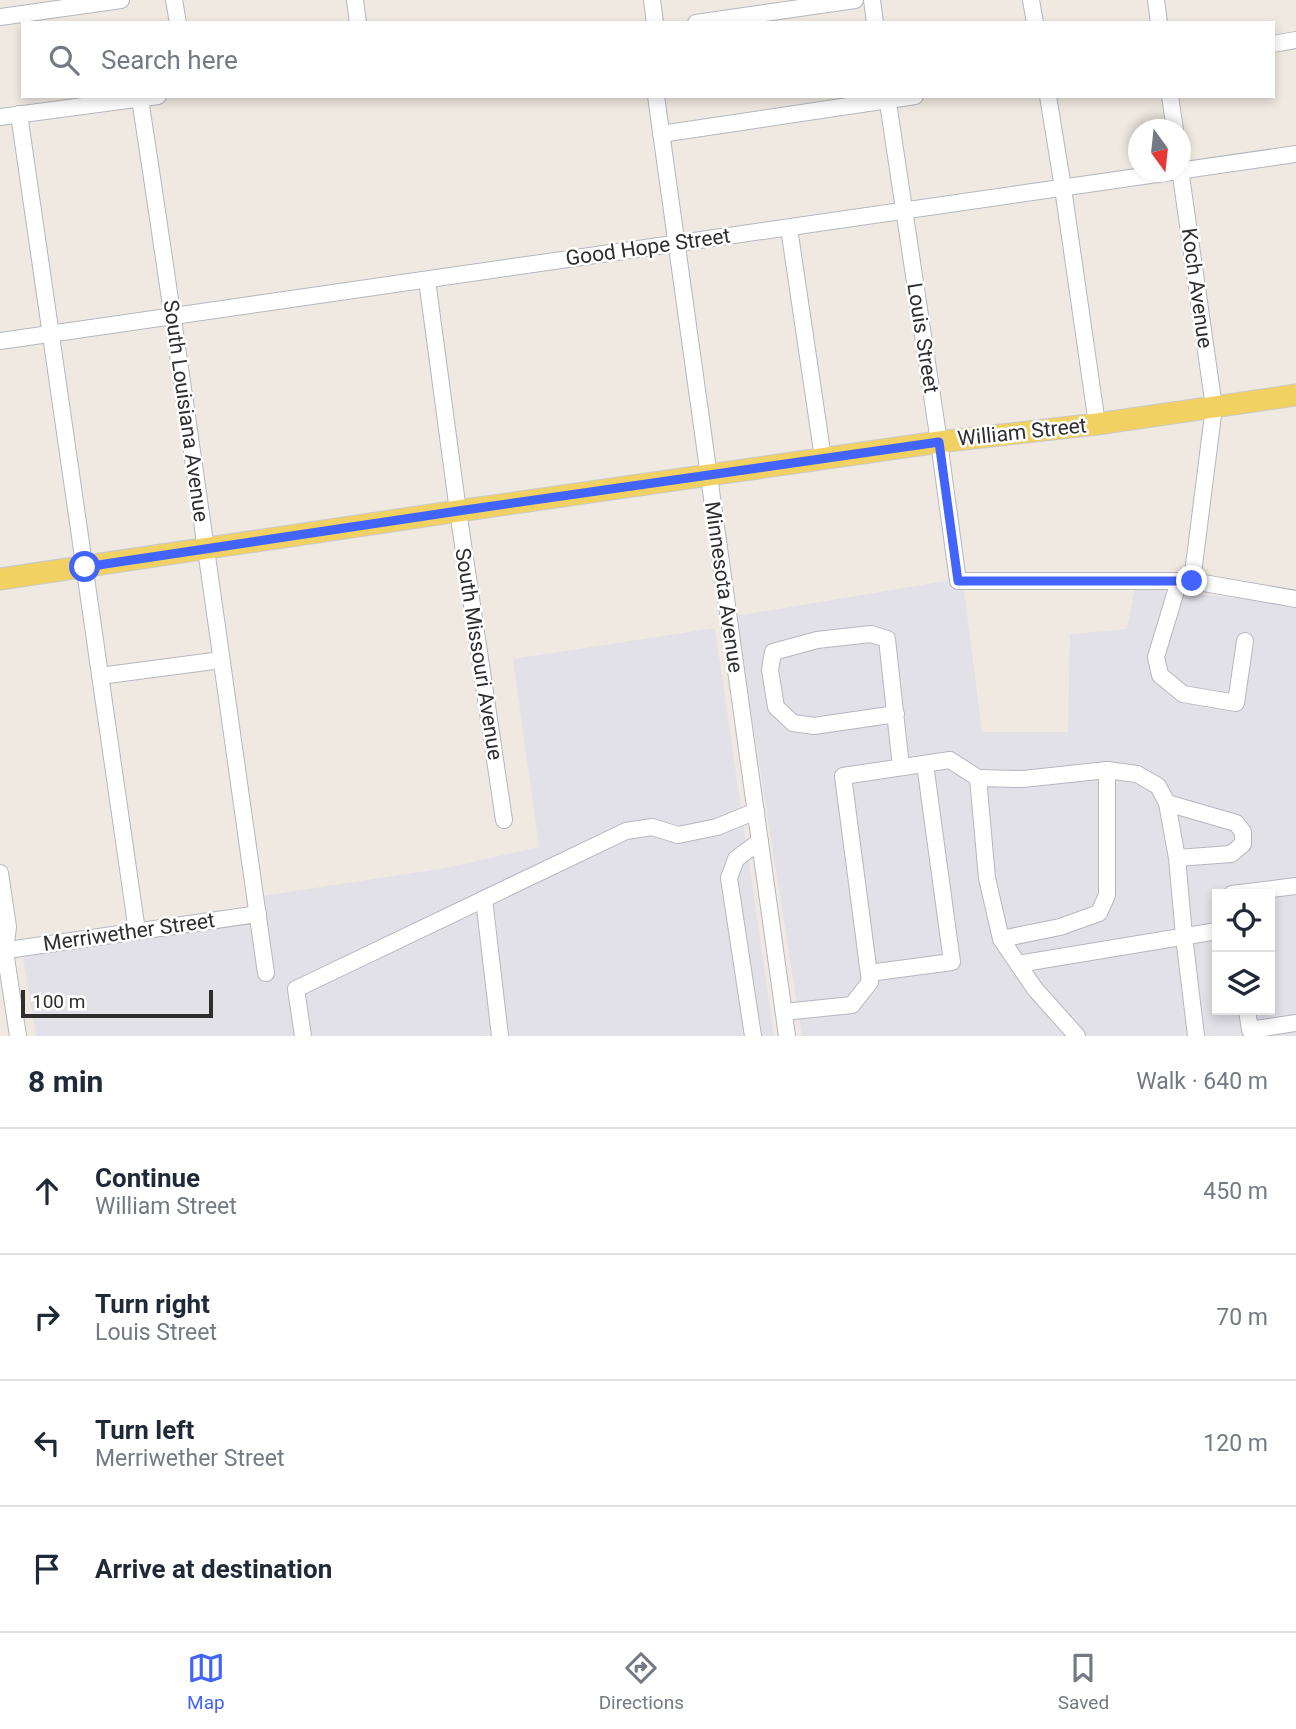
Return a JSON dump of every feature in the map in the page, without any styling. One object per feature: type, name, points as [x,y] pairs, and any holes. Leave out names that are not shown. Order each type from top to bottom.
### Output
[{"type":"main road","name":"William Street","points":[[0,579],[823,458],[1296,396]]},
{"type":"street","points":[[0,17],[121,0]]},
{"type":"street","points":[[174,0],[178,21]]},
{"type":"street","points":[[355,0],[358,21]]},
{"type":"street","points":[[652,0],[655,21]]},
{"type":"street","points":[[710,21],[855,0]]},
{"type":"street","points":[[872,0],[875,21]]},
{"type":"street","points":[[1031,0],[1035,21]]},
{"type":"street","points":[[1156,0],[1159,21]]},
{"type":"street","points":[[1275,44],[1296,40]]},
{"type":"street","points":[[0,117],[146,98]]},
{"type":"street","name":"Minnesota Avenue","points":[[656,98],[788,1036]]},
{"type":"street","points":[[661,134],[887,98]]},
{"type":"street","name":"Louis Street","points":[[887,98],[958,581],[1185,581]]},
{"type":"street","points":[[1048,98],[1097,424]]},
{"type":"street","points":[[1170,98],[1173,119]]},
{"type":"street","name":"South Louisiana Avenue","points":[[140,99],[174,316],[266,973]]},
{"type":"street","points":[[19,114],[137,931]]},
{"type":"street","name":"Good Hope Street","points":[[1191,169],[1296,154]]},
{"type":"street","name":"Good Hope Street","points":[[0,341],[1128,178]]},
{"type":"street","name":"Koch Avenue","points":[[1183,182],[1214,407],[1185,581],[1156,657],[1160,675],[1183,694],[1236,703],[1245,641]]},
{"type":"street","points":[[789,228],[823,458]]},
{"type":"street","name":"South Missouri Avenue","points":[[427,279],[504,820]]},
{"type":"street","points":[[1185,581],[1296,599]]},
{"type":"street","points":[[896,714],[814,726],[793,723],[776,707],[770,670],[773,652],[817,640],[871,634],[887,639],[896,714],[901,767]]},
{"type":"street","points":[[100,676],[221,660]]},
{"type":"street","points":[[784,1012],[852,1005],[870,982],[843,776],[950,760],[978,778],[1023,779],[1107,771],[1137,774],[1158,786],[1167,803],[1177,858],[1195,1036]]},
{"type":"street","points":[[869,973],[952,962],[925,764]]},
{"type":"street","points":[[1001,939],[1060,928],[1099,913],[1107,895],[1107,771]]},
{"type":"street","points":[[978,778],[987,878],[1001,939],[1035,989],[1077,1036]]},
{"type":"street","points":[[1167,803],[1236,823],[1243,832],[1243,844],[1231,854],[1177,858]]},
{"type":"street","points":[[303,1036],[296,989],[626,831],[652,827],[678,835],[717,827],[756,811]]},
{"type":"street","points":[[753,1036],[729,878],[736,859],[760,841]]},
{"type":"street","points":[[0,873],[8,927],[2,947],[18,1036]]},
{"type":"street","points":[[1275,889],[1296,887]]},
{"type":"street","points":[[484,899],[500,1036]]},
{"type":"street","name":"Merriwether Street","points":[[2,947],[258,914]]},
{"type":"street","points":[[1018,964],[1212,931]]},
{"type":"street","points":[[1248,1015],[1250,1030],[1296,1023]]},
{"type":"shaded area","points":[[951,580],[964,590],[982,732],[1068,732],[1070,634],[1127,629],[1135,588],[1296,607],[1296,1036],[802,1036],[736,616]]},
{"type":"shaded area","points":[[715,628],[774,1036],[36,1036],[23,957],[266,916],[262,896],[446,868],[539,847],[513,659]]},
{"type":"route","points":[[85,567],[939,442],[958,581],[1192,581]]}]
